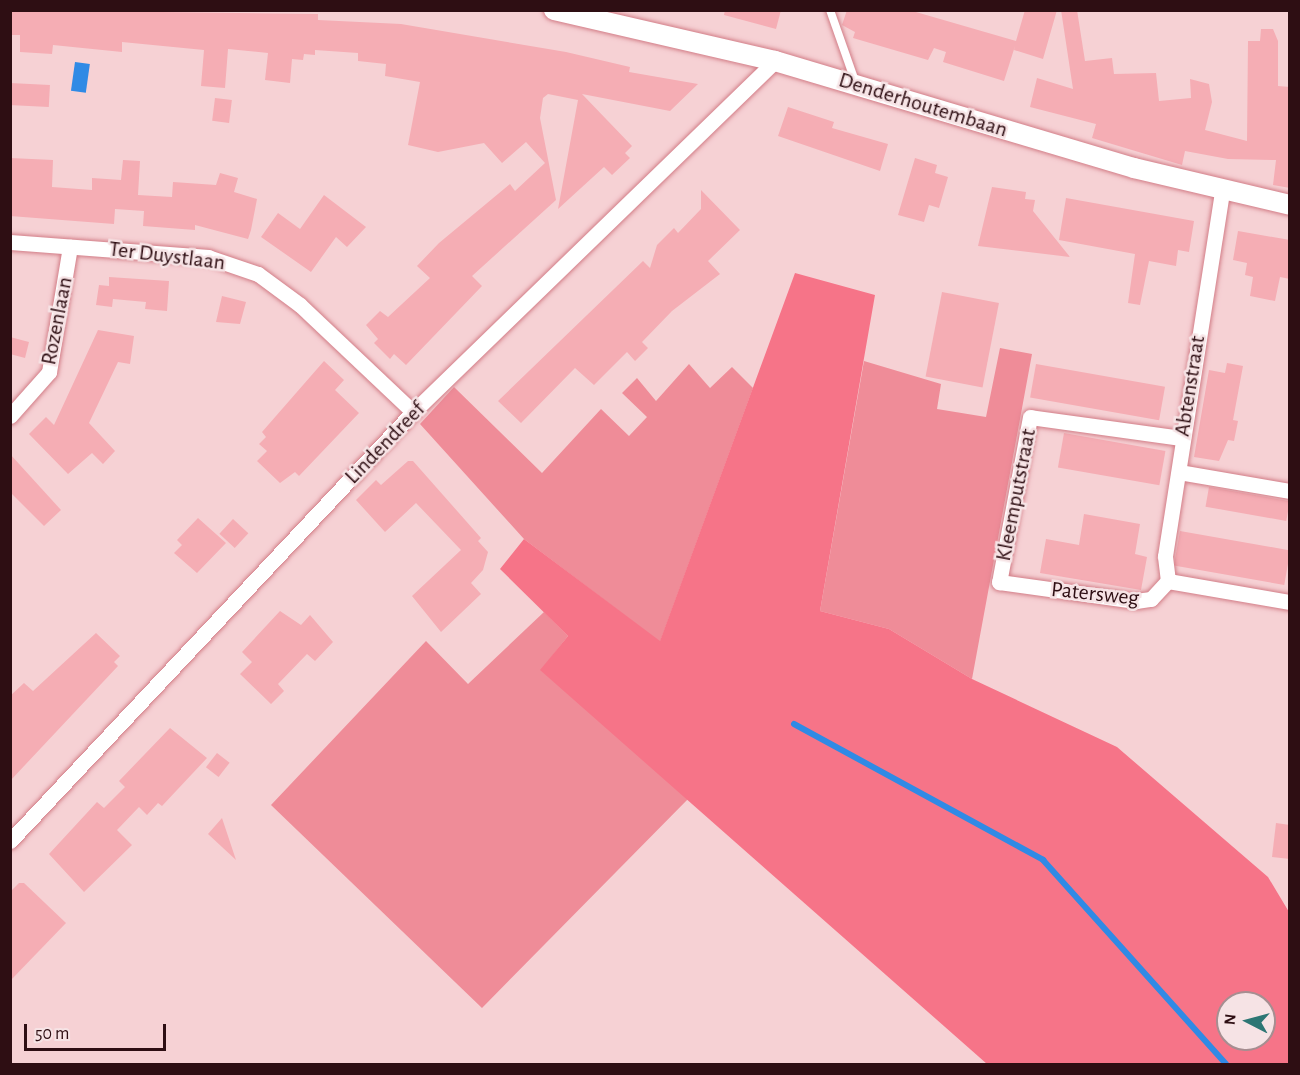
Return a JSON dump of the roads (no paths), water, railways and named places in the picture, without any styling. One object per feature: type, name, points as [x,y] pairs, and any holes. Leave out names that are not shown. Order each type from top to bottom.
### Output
[{"type":"street","name":"Denderhoutembaan","points":[[554,10],[775,61],[1222,190],[1290,206]]},
{"type":"street","name":"Lindendreef","points":[[10,841],[413,412],[775,61]]},
{"type":"street","name":"Abtenstraat","points":[[1168,581],[1165,556],[1179,472],[1181,438],[1222,190]]},
{"type":"street","name":"Ter Duystlaan","points":[[10,242],[208,257],[258,273],[300,305],[413,412]]},
{"type":"street","name":"Rozenlaan","points":[[10,417],[49,372],[70,247]]},
{"type":"street","name":"Kleemputstraat","points":[[999,582],[1030,417],[1181,438]]},
{"type":"street","points":[[1179,472],[1290,491]]},
{"type":"street","name":"Patersweg","points":[[999,582],[1136,601],[1151,599],[1168,581],[1290,602]]},
{"type":"lane","points":[[830,10],[856,85]]},
{"type":"water","points":[[75,62],[90,64],[86,93],[71,91]]},
{"type":"waterway","points":[[794,724],[1043,860],[1226,1064]]}]
